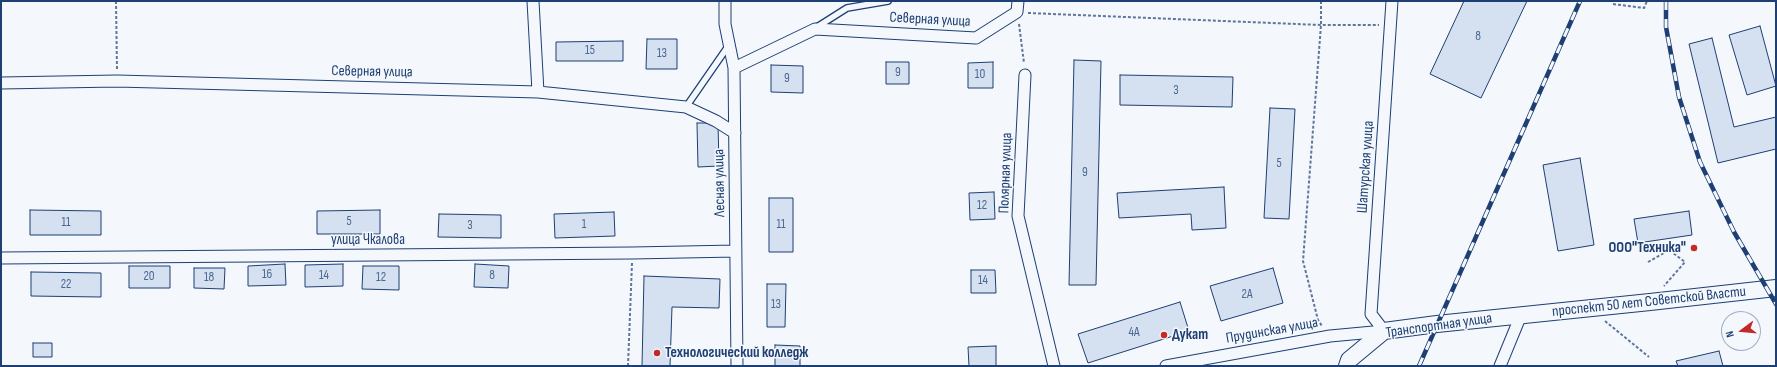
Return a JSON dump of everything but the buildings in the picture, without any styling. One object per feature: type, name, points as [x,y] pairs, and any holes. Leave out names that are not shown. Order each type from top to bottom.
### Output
[{"type":"street","points":[[533,1],[538,92]]},
{"type":"street","name":"Лесная улица","points":[[725,1],[726,24],[734,68],[737,366]]},
{"type":"street","name":"Шатурская улица","points":[[1384,331],[1372,314],[1392,1]]},
{"type":"street","name":"Северная улица","points":[[734,68],[815,29],[976,38],[1018,7]]},
{"type":"street","name":"Полярная улица","points":[[1025,75],[1018,216],[1054,366]]},
{"type":"street","name":"Северная улица","points":[[1,83],[117,81],[538,92],[686,107],[716,121],[734,133]]},
{"type":"street","name":"улица Чкалова","points":[[1,258],[632,254],[736,251]]},
{"type":"street","name":"проспект 50 лет Советской Власти","points":[[1521,315],[1776,288]]},
{"type":"street","points":[[1500,366],[1521,315]]},
{"type":"street","name":"Транспортная улица","points":[[1347,366],[1349,360],[1384,331],[1521,315]]},
{"type":"street","name":"Прудинская улица","points":[[1166,366],[1330,336],[1384,331]]},
{"type":"lane","points":[[815,29],[847,8],[888,1]]},
{"type":"lane","points":[[686,107],[729,44]]},
{"type":"path","points":[[116,1],[117,81]]},
{"type":"path","points":[[1321,1],[1321,25],[1303,261],[1318,320],[1330,336]]},
{"type":"path","points":[[1613,4],[1644,8],[1647,1]]},
{"type":"path","points":[[1025,75],[1018,7],[1321,25],[1390,25]]},
{"type":"path","points":[[1648,262],[1669,250],[1685,262],[1650,302]]},
{"type":"path","points":[[628,366],[632,254]]},
{"type":"path","points":[[1589,309],[1649,357]]},
{"type":"railway","points":[[1419,366],[1580,1]]},
{"type":"railway","points":[[1666,1],[1666,27],[1679,97],[1700,162],[1734,232],[1776,304]]},
{"type":"place","name":"ООО\"Техника\"","points":[[1694,248]]},
{"type":"place","name":"Дукат","points":[[1164,335]]},
{"type":"place","name":"Технологический колледж","points":[[657,353]]}]
